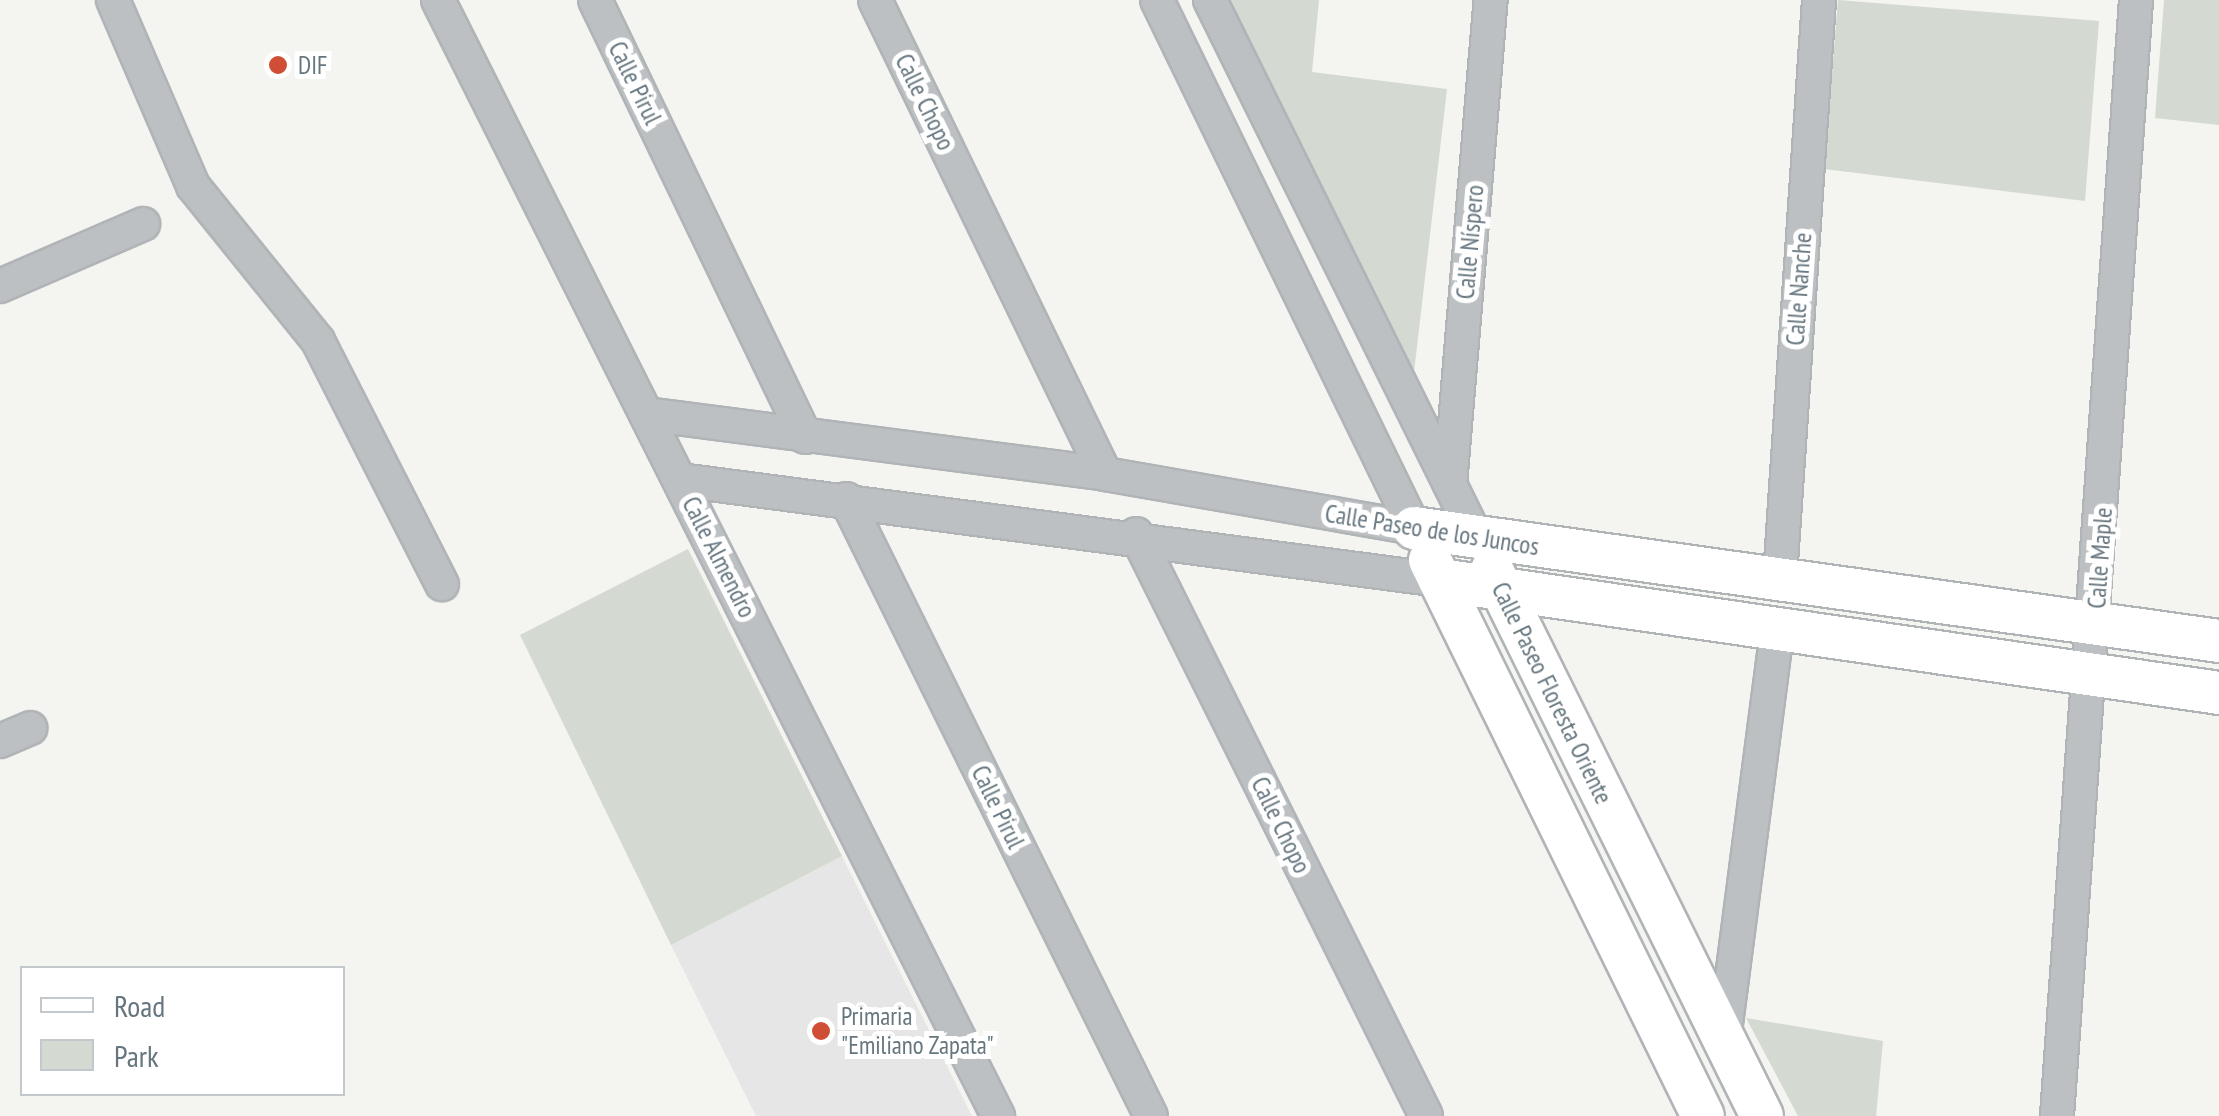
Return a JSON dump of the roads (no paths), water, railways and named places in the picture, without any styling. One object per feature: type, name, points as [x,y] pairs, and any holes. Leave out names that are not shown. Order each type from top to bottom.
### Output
[{"type":"main road","name":"Calle Paseo de los Juncos","points":[[1414,528],[1478,542],[1780,578],[2219,640]]},
{"type":"main road","name":"Calle Paseo Floresta Oriente","points":[[1414,528],[1703,1116]]},
{"type":"main road","name":"Calle Paseo Floresta Oriente","points":[[1478,542],[1762,1116]]},
{"type":"main road","name":"Calle Paseo de los Juncos","points":[[1440,580],[1776,633],[2219,693]]},
{"type":"street","points":[[113,0],[193,186],[318,342],[442,584]]},
{"type":"street","name":"Calle Almendro","points":[[438,0],[998,1116]]},
{"type":"street","name":"Calle Pirul","points":[[595,0],[805,437]]},
{"type":"street","name":"Calle Chopo","points":[[875,0],[1104,474]]},
{"type":"street","name":"Calle Paseo Floresta Oriente","points":[[1157,0],[1414,528]]},
{"type":"street","name":"Calle Paseo Floresta Oriente","points":[[1210,0],[1478,542]]},
{"type":"street","name":"Calle Níspero","points":[[1450,485],[1490,0]]},
{"type":"street","name":"Calle Nanche","points":[[1780,578],[1819,0]]},
{"type":"street","name":"Calle Maple","points":[[2058,1116],[2096,623],[2136,0]]},
{"type":"street","points":[[0,286],[143,224]]},
{"type":"street","name":"Calle Paseo de los Juncos","points":[[646,414],[1104,474],[1414,528]]},
{"type":"street","name":"Calle Paseo de los Juncos","points":[[680,480],[1136,534],[1440,580]]},
{"type":"street","name":"Calle Pirul","points":[[846,499],[1151,1116]]},
{"type":"street","name":"Calle Chopo","points":[[1136,534],[1426,1116]]},
{"type":"street","points":[[1724,1039],[1776,633]]},
{"type":"place","name":"DIF","points":[[278,65]]},
{"type":"place","name":"Primaria \"Emiliano Zapata\"","points":[[821,1031]]}]
